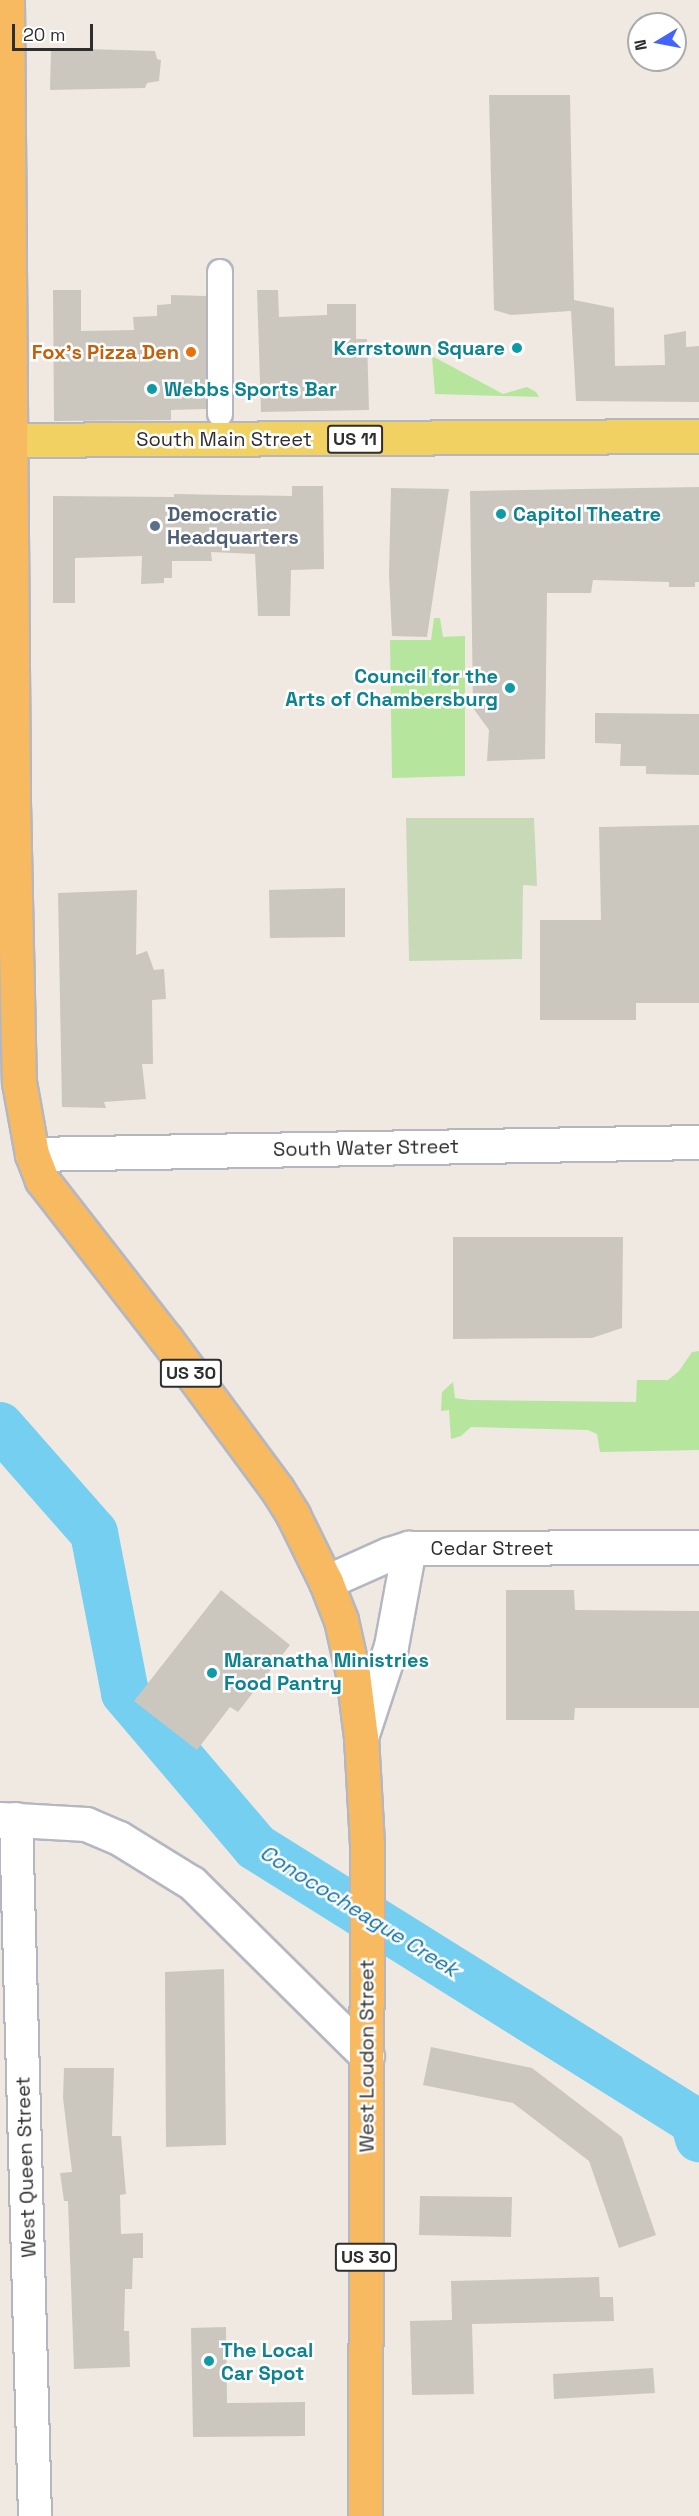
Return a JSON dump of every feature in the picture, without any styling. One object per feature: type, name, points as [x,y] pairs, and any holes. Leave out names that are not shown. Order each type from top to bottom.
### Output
[{"type":"highway","name":"US 30","points":[[7,0],[6,440],[19,1082],[32,1154]]},
{"type":"highway","name":"West Loudon Street","points":[[32,1154],[42,1180],[166,1339],[277,1489],[293,1515],[326,1582],[341,1620],[353,1674],[361,1737],[367,1844],[365,2516]]},
{"type":"main road","name":"South Main Street","points":[[6,440],[699,436]]},
{"type":"street","points":[[220,272],[220,414]]},
{"type":"street","name":"South Water Street","points":[[32,1154],[699,1142]]},
{"type":"street","name":"Cedar Street","points":[[361,1737],[391,1646],[409,1548],[699,1547]]},
{"type":"street","points":[[326,1582],[389,1554],[409,1548]]},
{"type":"street","points":[[8,1819],[86,1824],[119,1838],[192,1883],[367,2056]]},
{"type":"street","name":"West Queen Street","points":[[8,1819],[35,2516]]},
{"type":"green space","points":[[432,356],[503,394],[527,387],[536,392],[539,397],[435,394]]},
{"type":"green space","points":[[434,618],[440,618],[443,637],[465,636],[465,776],[392,778],[390,640],[431,640]]},
{"type":"green space","points":[[406,818],[534,818],[537,886],[523,885],[522,959],[409,961]]},
{"type":"green space","points":[[699,1351],[699,1450],[600,1452],[597,1434],[588,1430],[471,1427],[461,1436],[451,1439],[449,1410],[441,1411],[442,1392],[453,1382],[455,1398],[469,1400],[636,1402],[637,1380],[668,1380],[679,1371],[692,1352]]},
{"type":"building","points":[[51,48],[155,51],[157,59],[161,60],[159,81],[147,83],[145,88],[50,90]]},
{"type":"building","points":[[489,95],[570,95],[574,300],[614,308],[615,366],[665,365],[664,335],[686,331],[686,347],[699,346],[699,402],[576,401],[571,311],[511,315],[494,310]]},
{"type":"building","points":[[53,290],[81,290],[81,331],[134,330],[133,317],[157,316],[157,305],[171,304],[171,295],[206,296],[206,409],[171,410],[171,420],[54,421]]},
{"type":"building","points":[[257,290],[278,290],[279,317],[327,315],[327,304],[356,304],[356,339],[367,339],[369,410],[261,412]]},
{"type":"building","points":[[292,486],[323,486],[324,569],[291,570],[290,616],[258,616],[255,554],[211,552],[212,561],[172,561],[172,578],[164,578],[164,583],[141,584],[142,556],[75,558],[75,603],[53,603],[53,496],[174,497],[174,494],[292,496]]},
{"type":"building","points":[[699,487],[699,582],[695,582],[695,587],[669,587],[669,582],[593,580],[591,593],[547,593],[545,759],[487,761],[489,730],[473,708],[470,491]]},
{"type":"building","points":[[391,488],[449,489],[427,637],[392,636],[389,575]]},
{"type":"building","points":[[595,713],[699,714],[699,775],[646,774],[646,766],[620,766],[621,744],[595,743]]},
{"type":"building","points":[[699,825],[699,1003],[636,1003],[636,1020],[540,1020],[540,920],[601,920],[599,827]]},
{"type":"building","points":[[345,888],[345,937],[270,938],[269,890]]},
{"type":"building","points":[[137,890],[136,955],[147,951],[154,970],[164,969],[166,999],[152,1000],[153,1064],[142,1064],[146,1099],[104,1102],[106,1108],[62,1107],[58,893]]},
{"type":"building","points":[[453,1237],[623,1237],[622,1328],[592,1338],[453,1339]]},
{"type":"building","name":"Maranatha Ministries Food Pantry","points":[[221,1590],[290,1645],[238,1712],[230,1707],[197,1750],[134,1701]]},
{"type":"building","points":[[506,1590],[574,1590],[575,1610],[699,1611],[699,1708],[575,1708],[574,1720],[506,1720]]},
{"type":"building","points":[[224,1969],[226,2145],[166,2147],[165,1972]]},
{"type":"building","points":[[431,2047],[532,2068],[622,2137],[656,2235],[619,2248],[589,2161],[513,2103],[423,2085]]},
{"type":"building","points":[[64,2068],[114,2068],[112,2136],[121,2136],[126,2194],[120,2195],[121,2234],[143,2233],[143,2258],[133,2258],[132,2289],[125,2289],[124,2331],[129,2331],[130,2367],[74,2369],[68,2201],[64,2201],[60,2173],[72,2172],[63,2098]]},
{"type":"building","points":[[420,2196],[512,2197],[511,2237],[419,2235]]},
{"type":"building","points":[[599,2277],[600,2297],[613,2297],[614,2321],[472,2324],[474,2394],[412,2395],[410,2321],[452,2320],[451,2281]]},
{"type":"building","name":"The Local Car Spot","points":[[226,2327],[227,2403],[305,2402],[305,2436],[193,2437],[191,2328]]},
{"type":"building","points":[[653,2368],[655,2393],[554,2399],[553,2374]]},
{"type":"waterway","name":"Conococheague Creek","points":[[0,1426],[94,1533],[125,1693],[256,1847],[694,2121],[699,2138]]},
{"type":"place","name":"Kerrstown Square","points":[[517,348]]},
{"type":"place","name":"Fox's Pizza Den","points":[[191,352]]},
{"type":"place","name":"Webbs Sports Bar","points":[[152,389]]},
{"type":"place","name":"Capitol Theatre","points":[[501,514]]},
{"type":"place","name":"Democratic Headquarters","points":[[155,526]]},
{"type":"place","name":"Council for the Arts of Chambersburg","points":[[510,688]]},
{"type":"place","name":"Maranatha Ministries Food Pantry","points":[[212,1673]]},
{"type":"place","name":"The Local Car Spot","points":[[209,2361]]}]
